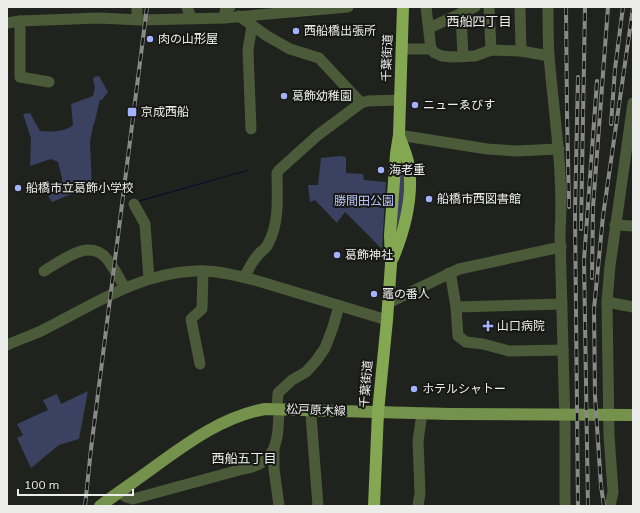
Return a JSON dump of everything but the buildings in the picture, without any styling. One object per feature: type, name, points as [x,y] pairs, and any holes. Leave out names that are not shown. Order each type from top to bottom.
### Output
[{"type":"highway","name":"千葉街道","points":[[374,506],[378,412],[387,320],[390,264],[398,245],[404,223],[410,182],[406,152],[399,135],[403,7]]},
{"type":"main road","name":"松戸原木線","points":[[100,506],[204,433],[227,421],[253,411],[278,408],[422,413],[633,415]]},
{"type":"street","points":[[136,19],[137,7]]},
{"type":"street","points":[[187,7],[191,18]]},
{"type":"street","points":[[224,18],[225,12],[230,7]]},
{"type":"street","points":[[7,23],[20,21],[99,18],[224,18],[348,7]]},
{"type":"street","points":[[426,7],[431,49],[435,53],[442,56],[475,56],[491,50],[520,51],[549,56]]},
{"type":"street","points":[[429,28],[475,7]]},
{"type":"street","points":[[489,7],[491,50]]},
{"type":"street","points":[[520,7],[520,51]]},
{"type":"street","points":[[548,7],[549,56],[559,149],[562,210],[561,247],[565,506]]},
{"type":"street","points":[[461,13],[462,57]]},
{"type":"street","points":[[239,16],[267,36],[290,49],[319,58],[361,103]]},
{"type":"street","points":[[20,21],[20,77],[49,82]]},
{"type":"street","points":[[251,129],[248,50],[252,25]]},
{"type":"street","points":[[401,49],[431,49]]},
{"type":"street","points":[[245,277],[248,269],[267,246],[272,235],[276,218],[277,173],[279,170],[318,136],[361,103],[368,101],[399,100]]},
{"type":"street","points":[[610,506],[613,492],[609,415],[607,302],[615,225],[631,135],[633,103]]},
{"type":"street","points":[[399,135],[487,149],[516,151],[559,149]]},
{"type":"street","points":[[134,204],[145,224],[149,280]]},
{"type":"street","points":[[615,225],[633,226]]},
{"type":"street","points":[[388,303],[459,269],[561,247]]},
{"type":"street","points":[[44,271],[84,250],[93,250],[106,258],[125,288]]},
{"type":"street","points":[[200,364],[191,319],[202,309],[203,271]]},
{"type":"street","points":[[7,345],[40,331],[125,288],[149,280],[184,272],[203,271],[245,277],[387,320]]},
{"type":"street","points":[[449,273],[456,307],[458,336],[466,342],[482,344],[509,351],[563,350]]},
{"type":"street","points":[[607,302],[633,307]]},
{"type":"street","points":[[456,307],[562,304]]},
{"type":"street","points":[[278,506],[274,469],[274,450],[278,429],[278,393],[292,380],[306,372],[316,361],[325,348],[333,328],[339,306]]},
{"type":"street","points":[[418,506],[420,493],[418,441],[422,413]]},
{"type":"street","points":[[311,415],[318,506]]},
{"type":"street","points":[[120,492],[126,498],[133,499],[252,468],[264,461],[274,450]]},
{"type":"green space","points":[[99,76],[108,92],[102,100],[100,100],[90,142],[92,188],[79,191],[52,202],[48,196],[62,190],[62,178],[58,162],[51,159],[30,166],[31,138],[23,114],[30,113],[40,131],[57,131],[70,127],[73,125],[71,104],[93,96],[95,87],[93,80],[94,77]]},
{"type":"green space","name":"勝間田公園","points":[[340,156],[346,157],[346,173],[363,174],[364,180],[386,182],[382,249],[345,212],[337,223],[315,200],[310,202],[308,185],[318,185],[321,158]]},
{"type":"green space","points":[[400,160],[405,162],[403,208],[395,234]]},
{"type":"green space","points":[[88,391],[79,439],[59,445],[31,468],[17,438],[23,435],[17,424],[48,410],[43,400],[57,394],[61,404]]},
{"type":"shaded area","points":[[247,170],[138,202],[137,201]]},
{"type":"railway","points":[[85,506],[147,7]]},
{"type":"railway","points":[[566,7],[569,207]]},
{"type":"railway","points":[[581,229],[585,7]]},
{"type":"railway","points":[[592,278],[593,207],[608,7]]},
{"type":"railway","points":[[611,124],[615,69],[623,7]]},
{"type":"railway","points":[[604,506],[601,486],[595,396],[594,309],[603,216],[633,8]]},
{"type":"railway","points":[[578,77],[575,213],[578,506]]},
{"type":"railway","points":[[588,506],[584,260],[597,81]]},
{"type":"place","name":"西船橋出張所","points":[[296,31]]},
{"type":"place","name":"肉の山形屋","points":[[150,39]]},
{"type":"place","name":"葛飾幼稚園","points":[[284,96]]},
{"type":"place","name":"ニューゑびす","points":[[415,105]]},
{"type":"place","name":"京成西船","points":[[132,112]]},
{"type":"place","name":"海老重","points":[[381,170]]},
{"type":"place","name":"船橋市立葛飾小学校","points":[[18,188]]},
{"type":"place","name":"船橋市西図書館","points":[[429,199]]},
{"type":"place","name":"葛飾神社","points":[[337,255]]},
{"type":"place","name":"竈の番人","points":[[374,294]]},
{"type":"place","name":"山口病院","points":[[488,326]]},
{"type":"place","name":"ホテルシャトー","points":[[414,389]]},
{"type":"district","name":"西船四丁目","points":[[479,21]]},
{"type":"district","name":"西船五丁目","points":[[244,458]]}]
